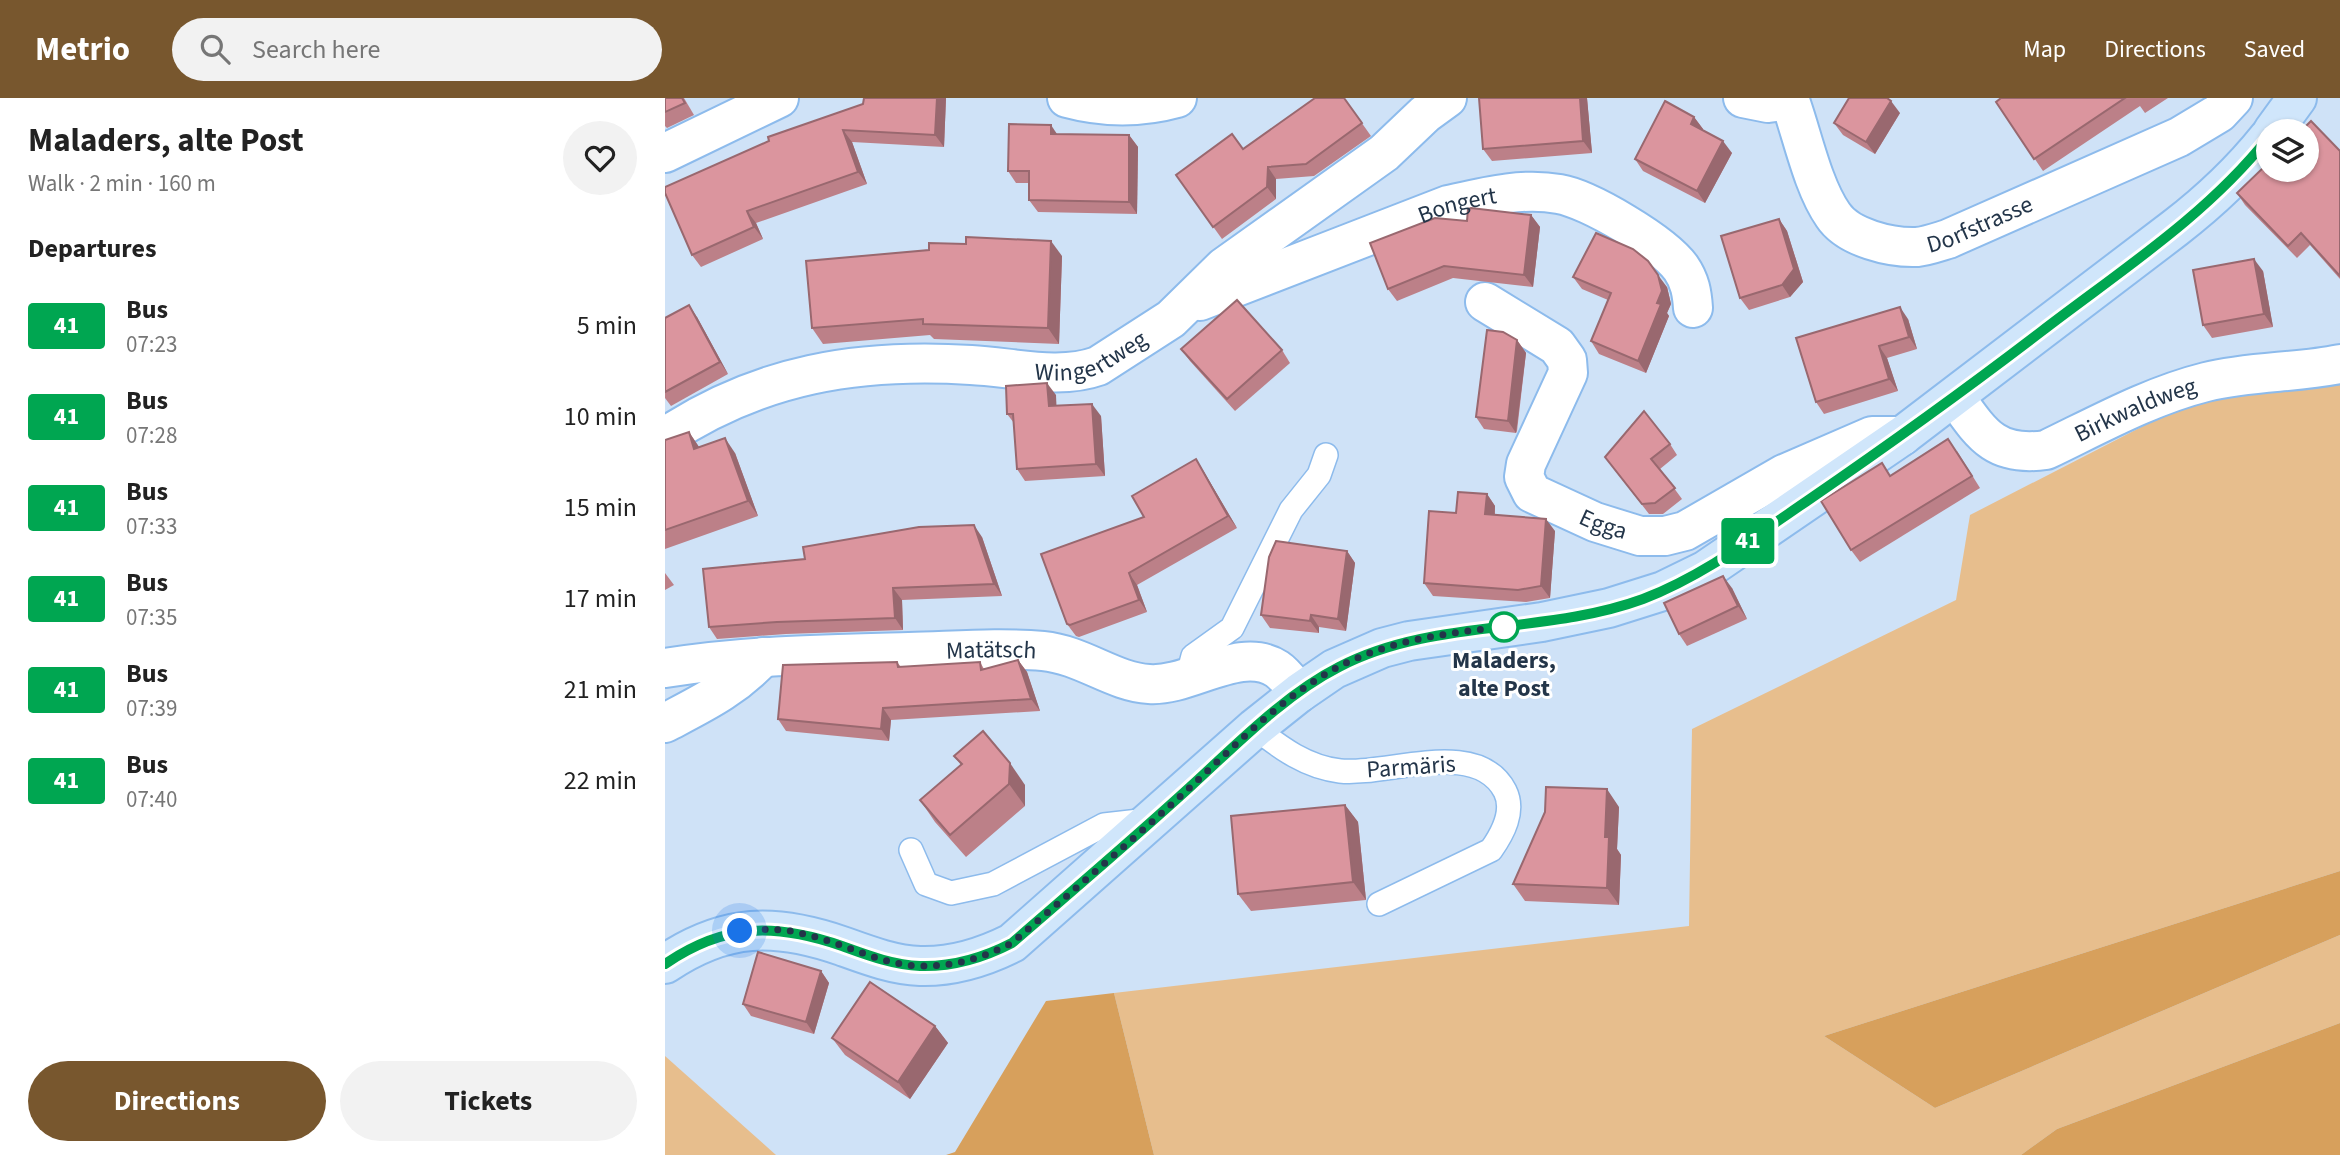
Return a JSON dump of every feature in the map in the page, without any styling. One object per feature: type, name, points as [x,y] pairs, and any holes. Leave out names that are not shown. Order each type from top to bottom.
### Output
[{"type":"main road","points":[[2282,119],[2297,98]]},
{"type":"main road","points":[[665,964],[702,942],[721,935],[760,929],[799,932],[894,962],[918,966],[970,961],[1012,943],[1255,728],[1334,669],[1382,648],[1452,634],[1577,615],[1638,601],[1706,570],[1955,397],[2211,200],[2256,152]]},
{"type":"street","points":[[665,153],[779,98]]},
{"type":"street","points":[[1067,98],[1090,105],[1120,107],[1177,98]]},
{"type":"street","name":"Wingertweg","points":[[665,437],[711,408],[747,392],[786,380],[834,371],[918,364],[1065,372],[1088,370],[1113,358],[1185,307],[1231,261],[1384,153],[1425,114],[1447,98]]},
{"type":"street","points":[[1743,98],[1768,103],[1789,99]]},
{"type":"street","name":"Dorfstrasse","points":[[1789,99],[1822,196],[1834,218],[1859,236],[1886,245],[1918,247],[1948,239],[2179,137],[2220,113],[2233,98]]},
{"type":"street","name":"Bongert","points":[[1185,307],[1448,205],[1487,196],[1531,191],[1562,194],[1629,225],[1681,267],[1692,288],[1693,308]]},
{"type":"street","name":"Egga","points":[[1485,302],[1557,346],[1567,360],[1568,373],[1526,464],[1524,477],[1532,493],[1595,522],[1640,537],[1665,537],[1685,531],[1784,474],[1872,436],[1902,436]]},
{"type":"street","name":"Birkwaldweg","points":[[1955,397],[1979,432],[1994,444],[2011,451],[2029,452],[2046,450],[2168,393],[2236,376],[2340,363]]},
{"type":"street","name":"Matätsch","points":[[665,668],[717,660],[763,657],[1029,651],[1055,653],[1083,660],[1135,683],[1156,685],[1187,679],[1232,664],[1262,663],[1280,671],[1299,693]]},
{"type":"street","points":[[665,723],[721,694],[763,657]]},
{"type":"lane","points":[[1187,679],[1193,656],[1232,628],[1291,510],[1319,475],[1327,455]]},
{"type":"lane","name":"Parmäris","points":[[1255,728],[1293,757],[1318,766],[1341,771],[1445,762],[1469,763],[1486,771],[1500,783],[1508,798],[1508,816],[1501,836],[1491,850],[1379,904]]},
{"type":"lane","points":[[911,850],[926,884],[951,893],[993,884],[1104,825],[1154,820]]},
{"type":"shaded area","points":[[2340,383],[2340,871],[1824,1036],[1935,1108],[2340,935],[2340,1023],[2057,1129],[2021,1155],[1154,1155],[1114,993],[1689,926],[1692,729],[1956,600],[1970,515],[2186,404]]},
{"type":"shaded area","points":[[2340,871],[2340,935],[1935,1108],[1824,1036]]},
{"type":"shaded area","points":[[1114,993],[1154,1155],[946,1155],[955,1152],[1046,1001]]},
{"type":"shaded area","points":[[2340,1023],[2340,1155],[2021,1155],[2057,1129]]},
{"type":"shaded area","points":[[665,1056],[776,1155],[665,1155]]},
{"type":"building","points":[[665,98],[682,98],[685,103],[665,112]]},
{"type":"building","points":[[864,98],[937,98],[935,135],[843,130],[858,172],[747,211],[754,227],[692,255],[665,193],[665,187],[769,141],[768,137],[863,104]]},
{"type":"building","points":[[1315,98],[1344,98],[1362,123],[1306,164],[1268,167],[1267,187],[1213,227],[1176,175],[1232,134],[1243,149]]},
{"type":"building","points":[[1479,98],[1580,98],[1583,141],[1483,149]]},
{"type":"building","points":[[1849,98],[1887,98],[1891,101],[1866,142],[1834,123]]},
{"type":"building","points":[[2001,98],[2125,98],[2034,159],[1996,102]]},
{"type":"building","points":[[1665,101],[1694,117],[1691,124],[1723,141],[1697,191],[1635,159]]},
{"type":"building","points":[[1009,124],[1051,125],[1051,134],[1129,135],[1129,202],[1029,200],[1029,171],[1008,171]]},
{"type":"building","points":[[2319,129],[2340,151],[2340,276],[2301,233],[2288,246],[2237,193],[2256,175],[2256,182],[2319,182]]},
{"type":"building","points":[[1468,209],[1531,215],[1524,275],[1444,266],[1388,289],[1370,243],[1435,218],[1467,221]]},
{"type":"building","points":[[1779,219],[1794,269],[1782,285],[1740,298],[1721,236]]},
{"type":"building","points":[[1596,233],[1633,249],[1648,261],[1658,275],[1662,291],[1657,303],[1661,304],[1638,361],[1591,341],[1611,293],[1573,277]]},
{"type":"building","points":[[966,237],[1051,241],[1048,328],[923,324],[923,319],[812,328],[806,261],[929,250],[929,243],[966,244]]},
{"type":"building","points":[[2254,259],[2264,314],[2203,325],[2193,270]]},
{"type":"building","points":[[1237,300],[1282,350],[1227,399],[1181,349]]},
{"type":"building","points":[[689,305],[720,362],[665,392],[665,318]]},
{"type":"building","points":[[1900,307],[1909,337],[1879,346],[1889,379],[1816,402],[1796,338]]},
{"type":"building","points":[[1487,330],[1503,332],[1517,340],[1508,421],[1476,417]]},
{"type":"building","points":[[1047,383],[1049,406],[1092,404],[1096,464],[1017,469],[1013,414],[1007,414],[1006,386]]},
{"type":"building","points":[[1644,411],[1670,444],[1651,459],[1675,488],[1655,503],[1642,504],[1605,457]]},
{"type":"building","points":[[689,432],[694,449],[725,438],[748,501],[665,530],[665,440]]},
{"type":"building","points":[[1948,439],[1972,476],[1851,550],[1821,501],[1882,463],[1890,476]]},
{"type":"building","points":[[1196,459],[1228,516],[1129,573],[1139,600],[1067,624],[1041,554],[1144,517],[1132,496]]},
{"type":"building","points":[[1458,492],[1487,494],[1485,514],[1546,519],[1541,586],[1518,590],[1424,583],[1429,511],[1456,513]]},
{"type":"building","points":[[974,525],[994,584],[893,588],[895,618],[709,627],[703,569],[805,559],[803,547],[919,527]]},
{"type":"building","points":[[1276,541],[1347,551],[1338,619],[1311,615],[1310,621],[1261,615],[1269,557]]},
{"type":"building","points":[[1723,576],[1738,606],[1679,634],[1664,603]]},
{"type":"building","points":[[1018,660],[1031,699],[883,708],[881,729],[778,719],[783,665],[897,662],[898,667],[980,662],[981,670]]},
{"type":"building","points":[[983,731],[1010,763],[1009,784],[950,835],[920,800],[962,764],[954,756]]},
{"type":"building","points":[[1546,787],[1607,789],[1607,888],[1513,884],[1545,812]]},
{"type":"building","points":[[1345,805],[1353,882],[1238,894],[1231,816]]},
{"type":"building","points":[[758,952],[821,971],[806,1022],[743,1004]]},
{"type":"building","points":[[870,982],[935,1026],[898,1082],[832,1038]]},
{"type":"bus line","name":"41","points":[[665,964],[702,942],[721,935],[760,929],[799,932],[871,956],[918,966],[970,961],[991,954],[1012,943],[1255,728],[1334,669],[1382,648],[1409,641],[1542,622],[1638,601],[1706,570],[1955,397],[2211,200],[2256,153]]},
{"type":"place","name":"Maladers, alte Post","points":[[1504,627]]},
{"type":"route","points":[[740,931],[760,929],[799,932],[871,956],[918,966],[970,961],[991,954],[1012,943],[1255,728],[1334,669],[1382,648],[1409,641],[1515,625],[1504,627]]}]
